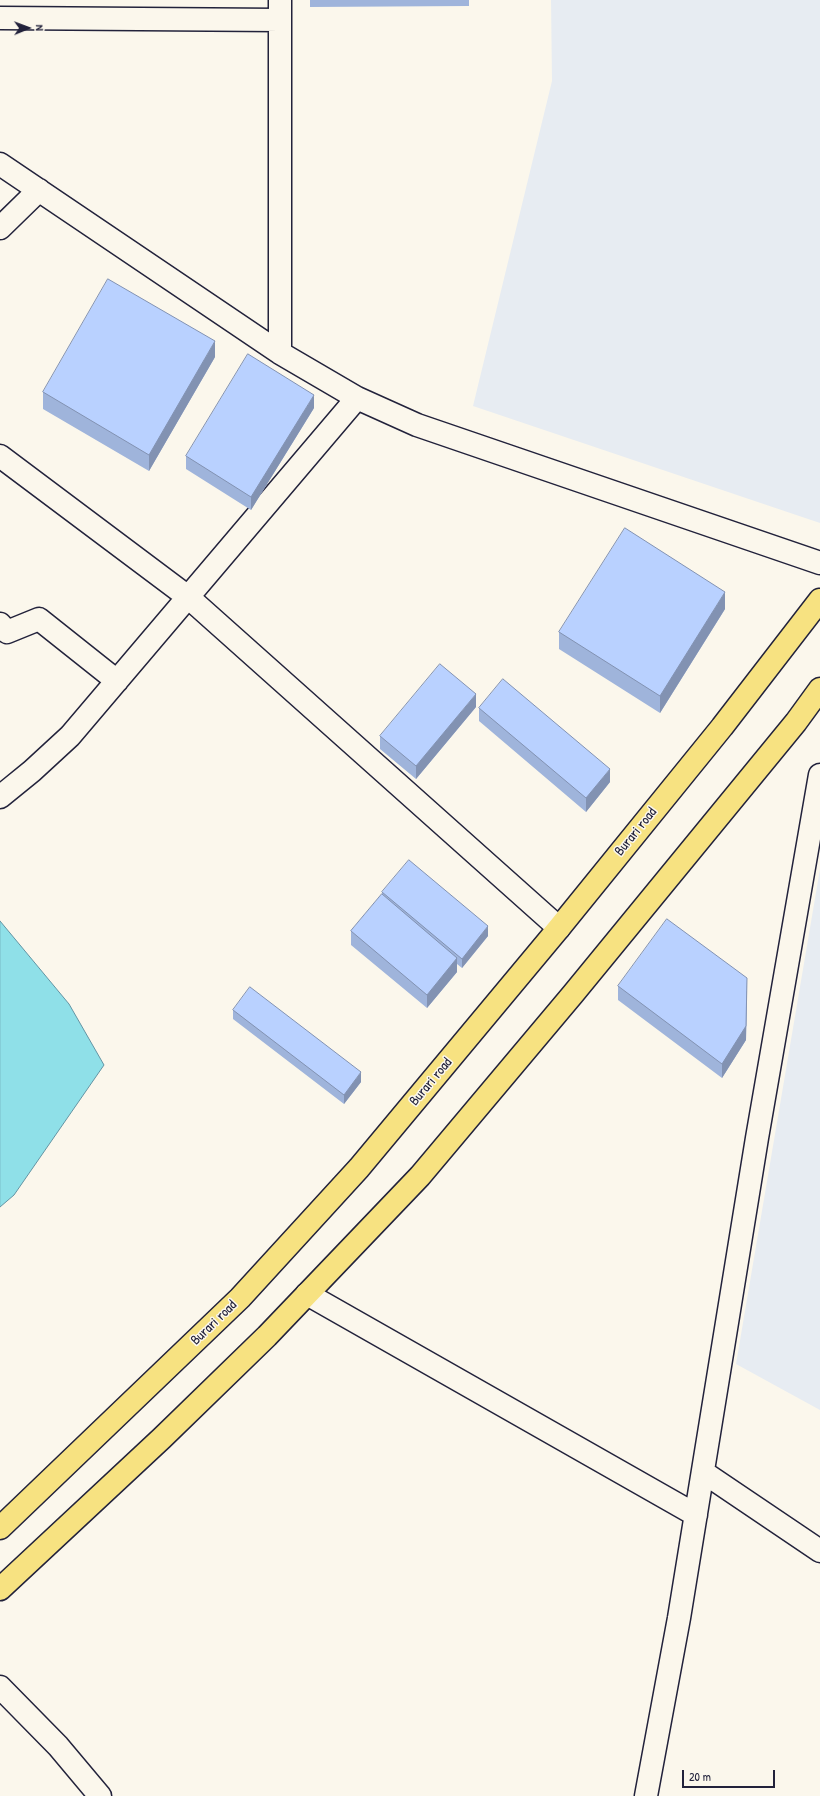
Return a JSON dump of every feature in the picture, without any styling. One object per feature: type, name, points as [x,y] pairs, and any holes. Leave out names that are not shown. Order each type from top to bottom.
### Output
[{"type":"main road","name":"Burari road","points":[[0,1528],[240,1298],[359,1168],[559,928],[722,727],[820,600]]},
{"type":"main road","points":[[0,1589],[162,1438],[307,1294],[420,1176],[599,963],[791,728],[820,689]]},
{"type":"street","points":[[0,18],[280,10],[280,353]]},
{"type":"street","points":[[0,164],[280,353],[357,398],[417,425],[820,562]]},
{"type":"street","points":[[0,228],[39,190]]},
{"type":"street","points":[[0,797],[32,772],[70,736],[357,398]]},
{"type":"street","points":[[0,456],[188,597],[559,928]]},
{"type":"street","points":[[0,624],[7,632],[39,619],[117,681]]},
{"type":"street","points":[[646,1796],[679,1618],[759,1130],[820,775]]},
{"type":"street","points":[[307,1294],[696,1515]]},
{"type":"street","points":[[703,1472],[820,1551]]},
{"type":"street","points":[[0,1687],[58,1746],[100,1796]]},
{"type":"shaded area","points":[[551,0],[820,0],[820,523],[473,406],[552,81]]},
{"type":"shaded area","points":[[820,869],[820,1410],[736,1364]]},
{"type":"water","points":[[0,921],[69,1004],[104,1065],[14,1195],[0,1207]]},
{"type":"building","points":[[108,279],[215,341],[149,455],[43,392]]},
{"type":"building","points":[[248,354],[314,395],[251,497],[186,456]]},
{"type":"building","points":[[625,528],[725,592],[660,696],[559,632]]},
{"type":"building","points":[[440,664],[476,694],[416,766],[380,736]]},
{"type":"building","points":[[503,679],[610,769],[586,798],[479,708]]},
{"type":"building","points":[[409,860],[488,926],[462,959],[382,892]]},
{"type":"building","points":[[382,894],[457,958],[427,995],[351,931]]},
{"type":"building","points":[[667,919],[747,978],[746,1026],[722,1064],[618,986]]},
{"type":"building","points":[[250,987],[361,1072],[344,1095],[233,1010]]}]
